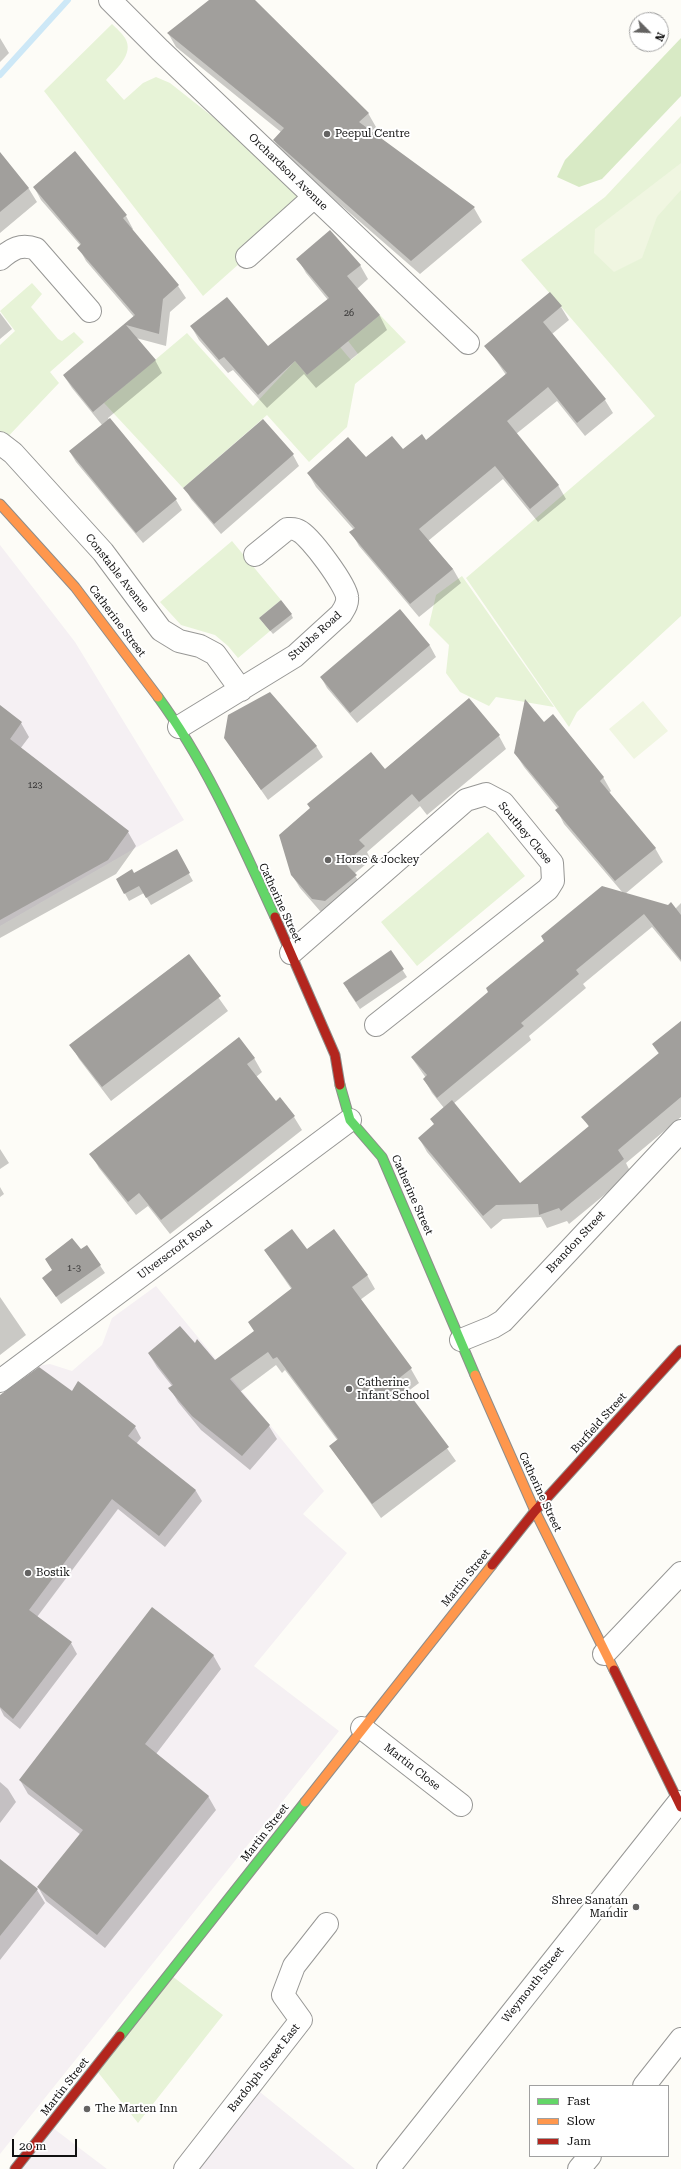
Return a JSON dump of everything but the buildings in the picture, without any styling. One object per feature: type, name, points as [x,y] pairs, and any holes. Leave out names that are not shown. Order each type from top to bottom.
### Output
[{"type":"street","name":"Orchardson Avenue","points":[[110,0],[468,343]]},
{"type":"street","points":[[247,258],[314,197]]},
{"type":"street","points":[[0,259],[18,246],[28,246],[36,249],[90,311]]},
{"type":"street","name":"Constable Avenue","points":[[0,443],[13,453],[103,552],[161,630],[179,641],[200,646],[215,654],[241,690]]},
{"type":"street","name":"Catherine Street","points":[[0,504],[33,537],[87,600],[178,727],[226,815],[291,953],[335,1054],[341,1089],[350,1120],[382,1157],[461,1340],[485,1402],[535,1511],[604,1654],[680,1804]]},
{"type":"street","name":"Stubbs Road","points":[[178,727],[295,656],[341,614],[346,607],[348,598],[342,582],[308,538],[298,530],[287,529],[255,555]]},
{"type":"street","name":"Southey Close","points":[[291,953],[466,800],[486,794],[503,803],[552,863],[553,881],[548,889],[376,1025]]},
{"type":"street","name":"Ulverscroft Road","points":[[0,1381],[350,1120]]},
{"type":"street","name":"Brandon Street","points":[[461,1340],[493,1327],[503,1321],[681,1131]]},
{"type":"street","name":"Burfield Street","points":[[535,1511],[681,1350]]},
{"type":"street","name":"Martin Street","points":[[15,2169],[535,1511]]},
{"type":"street","points":[[604,1654],[681,1573]]},
{"type":"street","name":"Martin Close","points":[[362,1728],[461,1805]]},
{"type":"street","name":"Weymouth Street","points":[[388,2169],[680,1804]]},
{"type":"street","name":"Bardolph Street East","points":[[185,2169],[301,2020],[283,1995],[294,1966],[327,1924]]},
{"type":"street","points":[[645,2085],[681,2039]]},
{"type":"street","points":[[579,2169],[589,2157]]},
{"type":"shaded area","points":[[0,545],[75,642],[184,820],[0,926]]},
{"type":"shaded area","points":[[156,1286],[324,1491],[303,1514],[347,1553],[254,1666],[339,1731],[0,2154],[0,1395],[37,1366],[50,1364],[72,1371],[102,1345],[112,1318]]},
{"type":"shaded area","points":[[255,2088],[355,2169],[192,2169]]},
{"type":"shaded area","points":[[53,2128],[107,2169],[21,2169]]},
{"type":"green space","points":[[112,24],[125,38],[128,50],[119,67],[106,80],[124,100],[143,83],[156,77],[170,83],[314,197],[203,296],[44,91]]},
{"type":"green space","points":[[681,38],[681,96],[602,179],[579,187],[557,177],[565,160]]},
{"type":"green space","points":[[681,116],[681,616],[577,712],[569,727],[466,578],[655,416],[521,260],[605,197]]},
{"type":"green space","points":[[681,163],[681,190],[657,217],[642,258],[614,272],[594,253],[595,229]]},
{"type":"green space","points":[[32,283],[42,294],[31,307],[58,339],[62,341],[74,332],[84,342],[50,372],[59,383],[0,445],[0,345],[15,331],[0,311]]},
{"type":"green space","points":[[380,315],[406,342],[355,384],[347,427],[309,462],[267,415],[183,488],[104,403],[187,333],[253,406],[295,361],[307,375],[340,347],[351,360],[358,354],[348,341]]},
{"type":"green space","points":[[232,541],[281,600],[259,618],[270,631],[238,658],[228,646],[215,635],[181,625],[160,602]]},
{"type":"green space","points":[[462,576],[554,707],[496,697],[489,706],[460,692],[446,673],[449,645],[429,625],[436,595]]},
{"type":"green space","points":[[643,701],[668,731],[634,759],[609,729]]},
{"type":"green space","points":[[488,832],[525,876],[417,966],[381,922]]},
{"type":"green space","points":[[172,1976],[223,2015],[138,2123],[97,2071]]},
{"type":"waterway","points":[[0,75],[68,0]]},
{"type":"traffic: fast","points":[[158,697],[176,723],[208,777],[275,917]]},
{"type":"traffic: fast","points":[[340,1085],[350,1120],[382,1157],[475,1375]]},
{"type":"traffic: fast","points":[[120,2036],[305,1802]]},
{"type":"traffic: slow","points":[[0,504],[75,587],[158,697]]},
{"type":"traffic: slow","points":[[475,1375],[535,1511],[614,1670]]},
{"type":"traffic: slow","points":[[305,1802],[492,1565]]},
{"type":"traffic: jam","points":[[275,917],[335,1055],[340,1085]]},
{"type":"traffic: jam","points":[[492,1565],[535,1511],[681,1350]]},
{"type":"traffic: jam","points":[[614,1670],[681,1807]]},
{"type":"traffic: jam","points":[[15,2169],[120,2036]]},
{"type":"place","name":"Peepul Centre","points":[[327,134]]},
{"type":"place","name":"Horse & Jockey","points":[[328,860]]},
{"type":"place","name":"Catherine Infant School","points":[[349,1389]]},
{"type":"place","name":"Bostik","points":[[28,1573]]},
{"type":"place","name":"Shree Sanatan Mandir","points":[[636,1907]]},
{"type":"place","name":"The Marten Inn","points":[[87,2109]]}]
